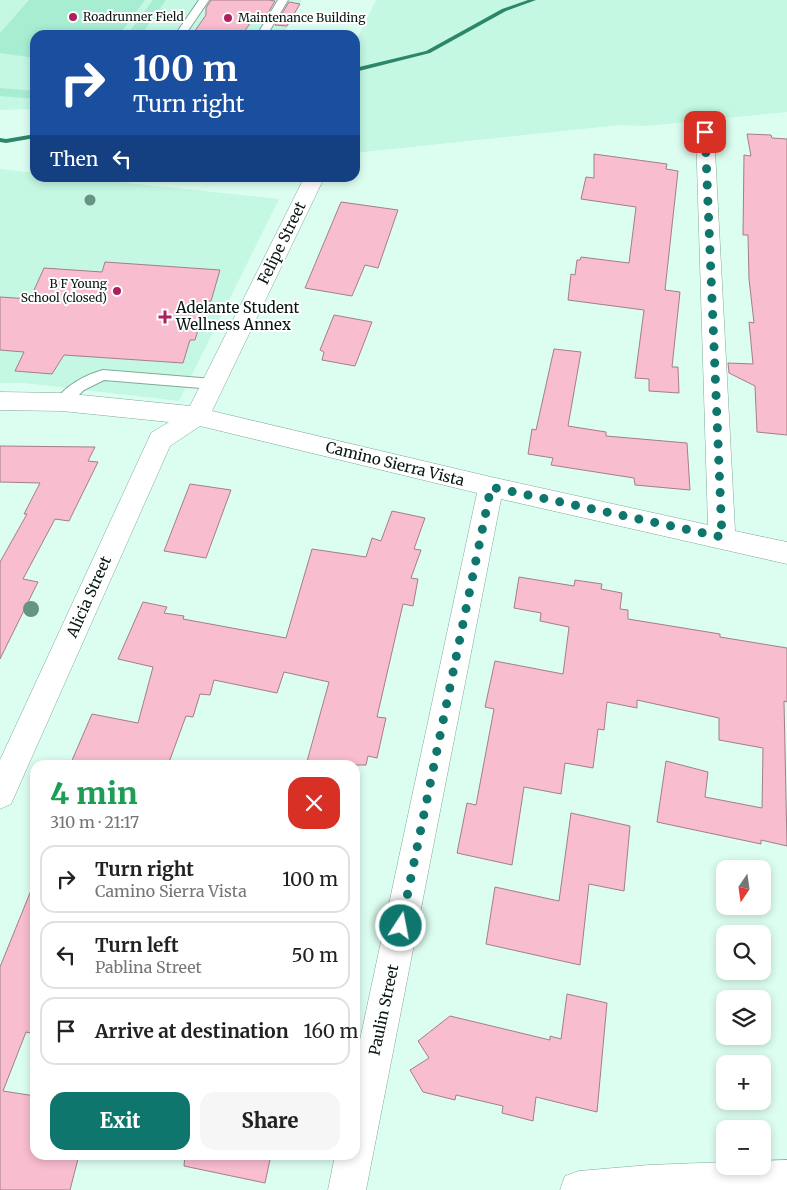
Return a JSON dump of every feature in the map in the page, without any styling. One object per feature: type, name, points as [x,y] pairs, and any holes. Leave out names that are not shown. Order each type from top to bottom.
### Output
[{"type":"street","points":[[705,132],[722,537]]},
{"type":"street","name":"Felipe Street","points":[[197,416],[312,182]]},
{"type":"street","name":"Camino Sierra Vista","points":[[0,401],[62,402],[197,416],[491,487],[787,553]]},
{"type":"street","name":"Alicia Street","points":[[0,794],[160,440],[197,416]]},
{"type":"street","name":"Paulin Street","points":[[360,1127],[491,487]]},
{"type":"street","points":[[347,1190],[353,1160]]},
{"type":"street","points":[[579,1190],[773,1183]]},
{"type":"lane","points":[[183,30],[204,0]]},
{"type":"lane","points":[[265,30],[283,0]]},
{"type":"lane","points":[[62,402],[79,386],[103,375],[213,384]]},
{"type":"shaded area","points":[[0,0],[302,0],[286,30],[30,30],[30,109],[0,110]]},
{"type":"shaded area","name":"Roadrunner Field","points":[[29,0],[145,0],[123,30],[30,30],[30,57],[0,53],[0,33]]},
{"type":"shaded area","points":[[153,0],[166,0],[145,30],[131,30]]},
{"type":"shaded area","points":[[376,0],[787,0],[787,112],[646,126],[620,125],[360,152],[360,33]]},
{"type":"shaded area","points":[[0,88],[30,91],[30,99],[0,96]]},
{"type":"shaded area","name":"B F Young School (closed)","points":[[0,169],[30,172],[30,182],[119,182],[279,199],[179,401],[24,383],[0,383]]},
{"type":"building","name":"Maintenance Building","points":[[211,0],[275,1],[262,23],[251,22],[245,30],[196,30],[206,15],[206,8]]},
{"type":"building","points":[[289,2],[300,4],[287,26],[275,25]]},
{"type":"building","points":[[747,134],[771,135],[772,138],[787,139],[787,435],[757,432],[755,386],[729,373],[728,363],[753,364],[749,322],[754,323],[749,279],[748,235],[743,235],[744,155],[751,156]]},
{"type":"building","points":[[594,154],[667,164],[666,169],[678,171],[665,290],[680,292],[672,367],[678,367],[679,393],[649,391],[649,379],[635,378],[644,310],[568,300],[571,274],[575,275],[577,260],[580,260],[581,257],[629,263],[636,207],[581,199],[586,177],[594,178]]},
{"type":"building","points":[[341,202],[398,210],[378,268],[365,265],[352,296],[305,288]]},
{"type":"building","points":[[105,262],[220,270],[211,301],[207,301],[195,340],[190,340],[183,363],[64,355],[52,374],[15,371],[24,352],[0,350],[0,297],[30,299],[44,268],[102,272]]},
{"type":"building","points":[[334,315],[372,322],[355,366],[322,360],[324,352],[320,350]]},
{"type":"building","points":[[554,349],[581,352],[568,426],[606,432],[606,436],[687,443],[690,490],[635,485],[634,478],[551,465],[553,458],[528,454],[532,429],[536,430]]},
{"type":"building","points":[[0,446],[95,447],[88,461],[98,462],[69,521],[55,519],[23,579],[38,582],[0,659],[0,562],[27,514],[24,514],[40,483],[0,482]]},
{"type":"building","points":[[190,484],[231,490],[206,558],[164,551]]},
{"type":"building","points":[[392,511],[425,518],[414,549],[421,550],[411,578],[418,579],[413,606],[403,604],[377,717],[386,718],[377,758],[368,756],[366,765],[360,765],[360,760],[307,760],[329,682],[284,672],[277,693],[214,680],[210,695],[200,694],[193,717],[186,716],[170,760],[72,760],[92,714],[138,723],[153,667],[118,659],[143,602],[167,607],[164,613],[184,616],[183,619],[286,638],[312,549],[366,557],[372,538],[381,541]]},
{"type":"building","points":[[519,577],[574,586],[575,580],[602,584],[601,589],[622,593],[620,609],[628,610],[628,619],[720,634],[720,637],[787,648],[787,702],[784,701],[787,846],[761,840],[761,844],[657,822],[666,761],[708,772],[705,797],[762,808],[763,748],[719,740],[719,718],[637,700],[637,708],[607,702],[604,730],[598,729],[593,768],[565,763],[561,794],[524,787],[512,865],[457,853],[467,803],[476,805],[494,709],[485,707],[495,661],[563,674],[569,627],[540,621],[541,613],[514,608]]},
{"type":"building","points":[[571,813],[630,826],[624,891],[589,884],[580,965],[486,944],[495,887],[559,901]]},
{"type":"building","points":[[30,893],[30,1033],[26,1032],[3,1091],[30,1095],[30,1160],[78,1160],[70,1190],[0,1190],[0,967]]},
{"type":"building","points":[[567,994],[607,1003],[597,1112],[536,1097],[533,1121],[502,1113],[503,1106],[456,1095],[455,1100],[423,1092],[410,1070],[429,1058],[418,1041],[450,1016],[550,1040],[550,1036],[561,1039]]},
{"type":"building","points":[[185,1160],[270,1160],[265,1183],[184,1166]]},
{"type":"waterway","points":[[360,69],[428,52],[504,10],[533,0]]},
{"type":"waterway","points":[[0,140],[6,141],[30,137]]},
{"type":"place","name":"Roadrunner Field","points":[[73,17]]},
{"type":"place","name":"Maintenance Building","points":[[228,18]]},
{"type":"place","name":"B F Young School (closed)","points":[[117,291]]},
{"type":"place","name":"Adelante Student Wellness Annex","points":[[165,317]]},
{"type":"route","points":[[401,926],[491,487],[722,537],[705,132]]}]
